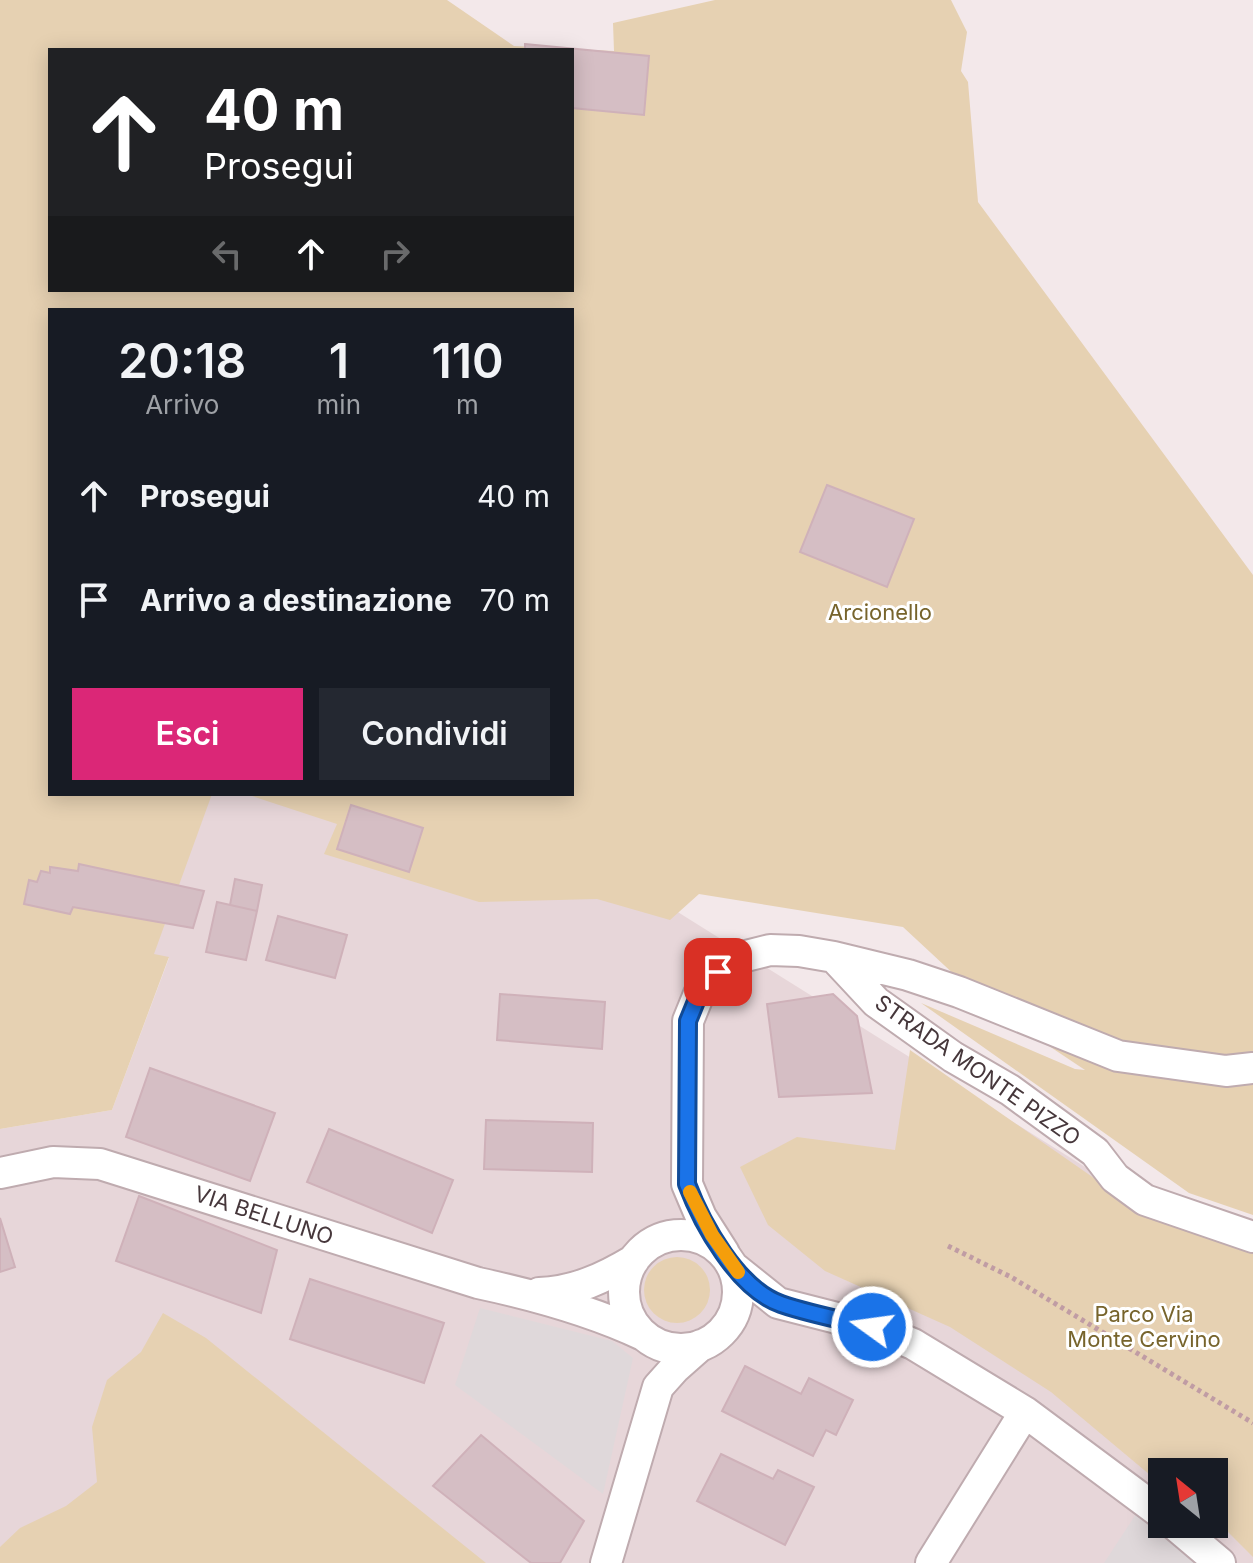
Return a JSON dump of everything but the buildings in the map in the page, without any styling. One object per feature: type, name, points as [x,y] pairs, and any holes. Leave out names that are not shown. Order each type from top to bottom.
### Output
[{"type":"street","points":[[726,1328],[734,1315],[738,1284],[729,1260],[701,1217],[687,1184],[688,1021],[699,994],[718,972],[742,957],[770,950],[834,957],[946,988],[1118,1056],[1226,1071],[1253,1068]]},
{"type":"street","name":"STRADA MONTE PIZZO","points":[[834,957],[876,1002],[953,1057],[1010,1090],[1095,1152],[1115,1178],[1145,1200],[1253,1237]]},
{"type":"street","name":"VIA BELLUNO","points":[[0,1173],[53,1162],[100,1164],[478,1283],[525,1293],[610,1319],[645,1336]]},
{"type":"street","points":[[658,1387],[645,1336],[626,1308],[626,1276],[687,1184]]},
{"type":"street","points":[[639,1254],[660,1239],[677,1235],[694,1236],[710,1242],[778,1303],[872,1327],[913,1344],[1025,1412],[1148,1504]]},
{"type":"street","name":"VIA BELLUNO","points":[[525,1293],[556,1292],[581,1286],[639,1254]]},
{"type":"street","points":[[606,1563],[658,1387],[701,1345],[751,1312],[778,1303]]},
{"type":"street","points":[[645,1336],[670,1348],[686,1349],[701,1345]]},
{"type":"street","points":[[931,1563],[1025,1412]]},
{"type":"street","points":[[1191,1538],[1220,1563]]},
{"type":"path","points":[[948,1246],[1011,1277],[1253,1423]]},
{"type":"shaded area","points":[[49,796],[420,796],[633,884],[1253,1272],[1253,1563],[0,1563],[0,1129],[112,1110],[169,958],[2,927]]},
{"type":"shaded area","points":[[480,1308],[612,1341],[633,1358],[603,1494],[455,1385]]},
{"type":"shaded area","points":[[1140,1508],[1148,1515],[1148,1538],[1173,1538],[1201,1563],[1104,1563]]},
{"type":"green space","name":"Arcionello","points":[[0,0],[447,0],[514,46],[554,48],[48,48],[48,292],[574,292],[574,49],[614,51],[613,23],[715,0],[951,0],[967,32],[961,71],[968,82],[978,202],[1253,575],[1253,1215],[1189,1193],[921,1003],[1075,1069],[1085,1070],[986,1004],[903,927],[699,894],[670,920],[597,899],[479,902],[324,854],[337,824],[252,796],[574,796],[574,308],[48,308],[48,796],[211,796],[154,954],[169,957],[112,1110],[0,1129]]},
{"type":"green space","name":"Parco Via Monte Cervino","points":[[910,1050],[1137,1208],[1253,1251],[1253,1557],[1228,1532],[1228,1458],[1148,1458],[1148,1473],[1051,1392],[950,1327],[825,1271],[768,1225],[740,1167],[797,1137],[895,1150]]},
{"type":"green space","points":[[677,1257],[700,1267],[710,1290],[700,1313],[677,1323],[654,1313],[644,1290],[654,1267]]},
{"type":"green space","points":[[163,1313],[206,1338],[486,1563],[0,1563],[0,1547],[20,1528],[66,1506],[97,1482],[92,1427],[107,1380],[141,1352]]},
{"type":"slow traffic","points":[[690,1192],[701,1217],[738,1272]]},
{"type":"route","points":[[718,972],[699,994],[688,1021],[687,1184],[694,1201],[733,1267],[778,1303],[872,1327]]}]
